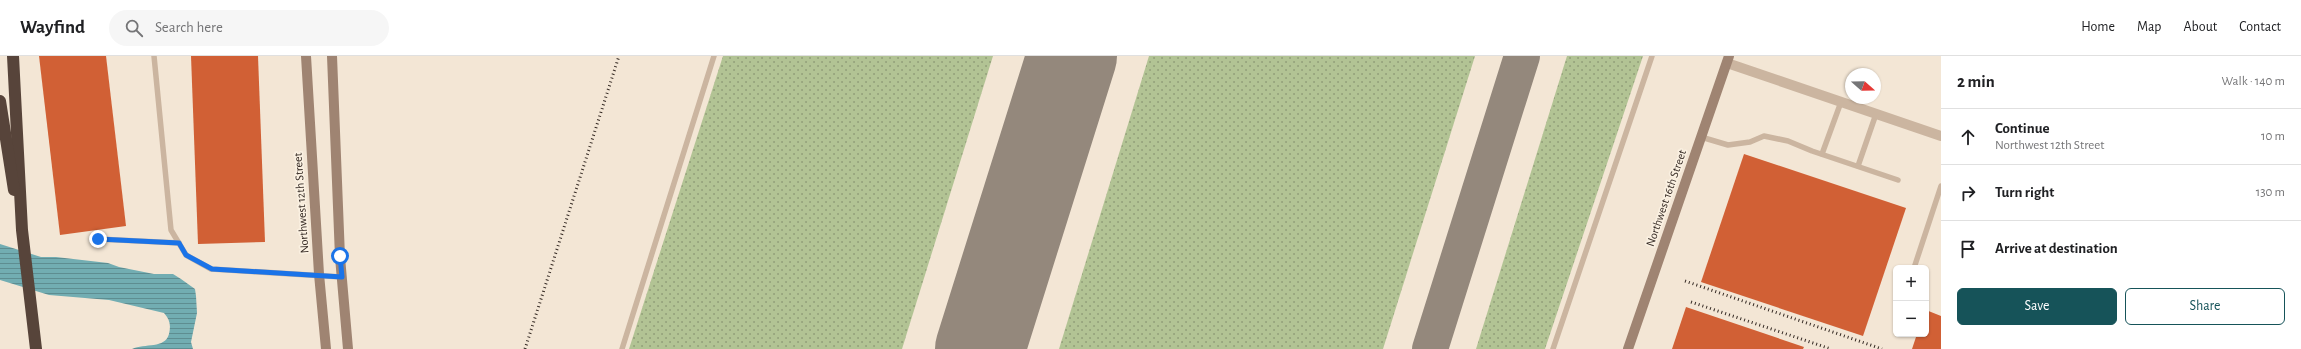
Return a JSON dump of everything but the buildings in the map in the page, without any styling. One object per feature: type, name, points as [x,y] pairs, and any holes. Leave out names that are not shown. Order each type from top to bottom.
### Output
[{"type":"highway","points":[[13,56],[22,230],[36,349]]},
{"type":"highway","points":[[0,101],[22,230]]},
{"type":"main road","name":"Northwest 12th Street","points":[[306,56],[319,274],[326,349]]},
{"type":"main road","points":[[332,56],[342,277],[348,349]]},
{"type":"main road","name":"Northwest 16th Street","points":[[1628,349],[1728,59]]},
{"type":"street","points":[[1728,59],[1840,102],[1941,136]]},
{"type":"lane","points":[[154,56],[171,230],[186,255],[212,269],[319,274],[342,277]]},
{"type":"lane","points":[[622,349],[714,56]]},
{"type":"lane","points":[[1553,349],[1652,56]]},
{"type":"lane","points":[[1822,154],[1840,102]]},
{"type":"lane","points":[[1858,166],[1876,114]]},
{"type":"lane","points":[[1701,137],[1728,145],[1750,142],[1764,136],[1788,141],[1898,180]]},
{"type":"lane","points":[[1915,265],[1941,186]]},
{"type":"lane","points":[[98,239],[179,243]]},
{"type":"green space","points":[[723,56],[993,56],[902,349],[629,349]]},
{"type":"green space","points":[[1149,56],[1475,56],[1383,349],[1059,349]]},
{"type":"green space","points":[[1567,56],[1643,56],[1545,349],[1476,349]]},
{"type":"water","points":[[0,244],[41,257],[56,257],[108,263],[119,267],[154,274],[173,274],[195,289],[197,313],[191,342],[193,349],[132,349],[159,344],[167,339],[170,325],[168,318],[164,313],[109,300],[49,295],[0,280]]},
{"type":"taxiway","points":[[1430,349],[1522,56]]},
{"type":"runway","points":[[980,349],[1072,56]]},
{"type":"railway","points":[[525,349],[619,56]]},
{"type":"railway","points":[[1685,281],[1882,349]]},
{"type":"railway","points":[[1691,302],[1831,349]]},
{"type":"route","points":[[98,239],[148,243],[179,243],[186,255],[212,269],[319,274],[342,277],[340,256]]}]
